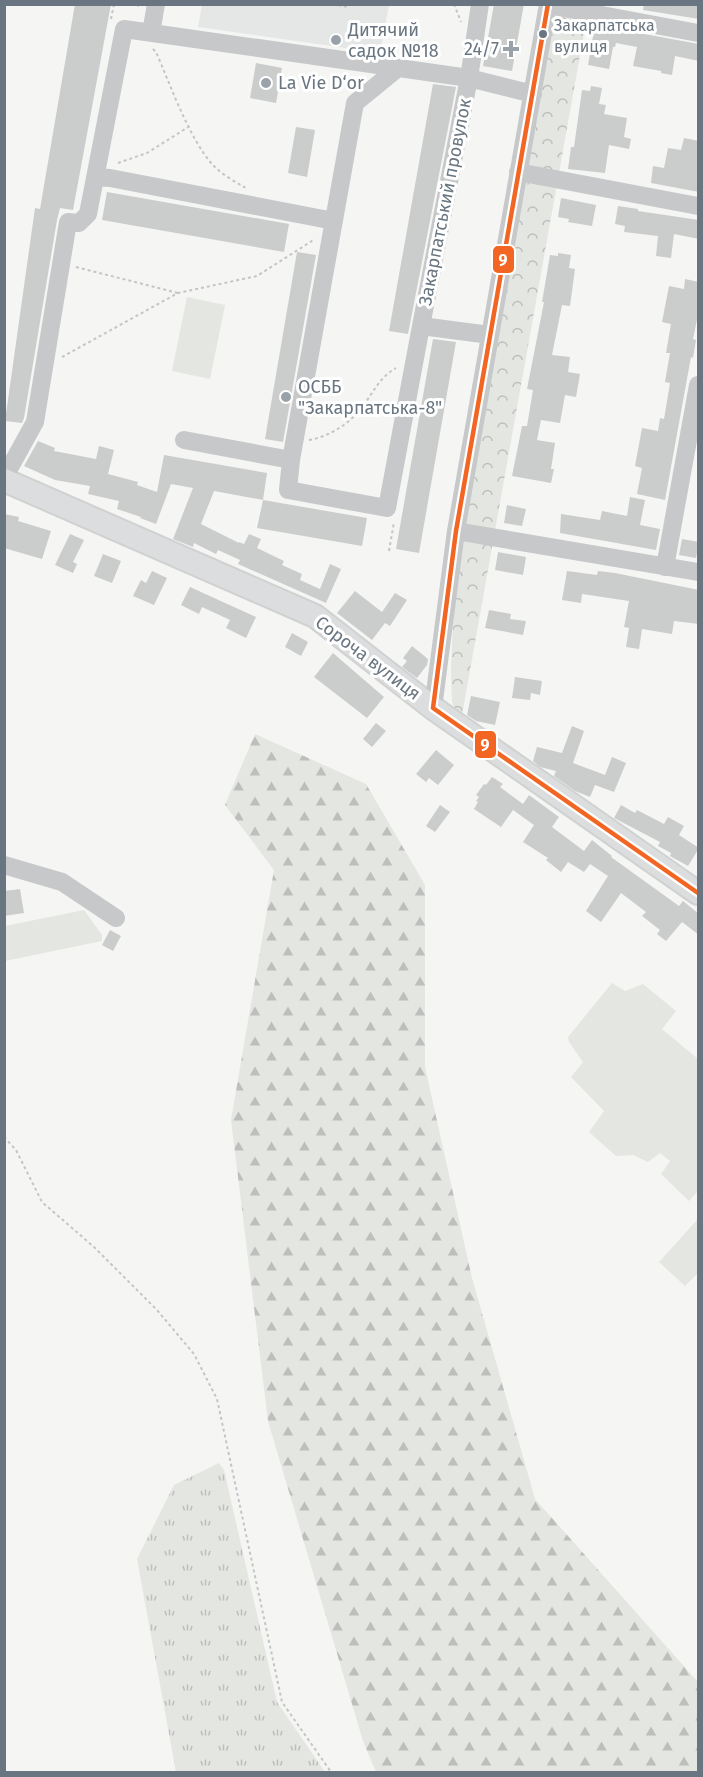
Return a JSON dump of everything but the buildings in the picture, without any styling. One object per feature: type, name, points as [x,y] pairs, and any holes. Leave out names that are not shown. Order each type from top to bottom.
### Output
[{"type":"main road","name":"Сороча вулиця","points":[[4,479],[315,616],[433,708],[699,893]]},
{"type":"street","points":[[151,40],[156,4]]},
{"type":"street","name":"Закарпатський провулок","points":[[398,68],[355,103],[288,490],[387,508],[469,78],[480,4]]},
{"type":"street","points":[[433,708],[456,531],[548,5],[699,33]]},
{"type":"street","name":"Закарпатський провулок","points":[[4,479],[35,422],[68,222],[79,223],[88,214],[124,29],[151,40],[469,78],[532,94]]},
{"type":"street","points":[[97,169],[110,178],[333,225]]},
{"type":"street","points":[[518,172],[699,206]]},
{"type":"street","name":"Закарпатський провулок","points":[[421,326],[490,336]]},
{"type":"street","points":[[665,567],[699,385]]},
{"type":"street","points":[[184,440],[293,451]]},
{"type":"street","points":[[456,531],[699,572]]},
{"type":"street","points":[[4,865],[62,882],[116,918]]},
{"type":"path","points":[[132,4],[139,6],[141,4]]},
{"type":"path","points":[[332,4],[348,7],[348,4]]},
{"type":"path","points":[[454,4],[463,27]]},
{"type":"path","points":[[151,40],[190,126],[213,164],[233,180],[256,191]]},
{"type":"path","points":[[97,169],[123,163],[147,153],[190,126]]},
{"type":"path","points":[[45,366],[178,293],[257,276],[333,225]]},
{"type":"path","points":[[61,264],[178,293]]},
{"type":"path","points":[[293,451],[341,428],[362,406],[387,373],[414,361]]},
{"type":"path","points":[[4,1137],[16,1150],[42,1202],[94,1247],[157,1310],[194,1354],[217,1399],[282,1702],[331,1773]]},
{"type":"shaded area","name":"Дитячий садок №18","points":[[202,4],[389,5],[380,53],[198,27]]},
{"type":"green space","points":[[552,5],[589,5],[462,715],[457,714],[452,702],[455,574]]},
{"type":"green space","points":[[187,297],[225,305],[210,379],[172,371]]},
{"type":"green space","points":[[255,734],[366,784],[425,885],[425,1067],[472,1278],[535,1499],[698,1682],[698,1772],[376,1772],[363,1741],[268,1421],[231,1120],[274,870],[225,805]]},
{"type":"green space","points":[[84,910],[102,935],[102,941],[5,961],[5,926]]},
{"type":"green space","points":[[612,983],[625,991],[643,984],[676,1011],[662,1029],[698,1059],[698,1191],[689,1201],[661,1174],[670,1161],[660,1153],[648,1162],[633,1155],[616,1156],[589,1132],[604,1111],[571,1077],[583,1062],[568,1037]]},
{"type":"green space","points":[[698,1219],[698,1273],[685,1286],[659,1262]]},
{"type":"green space","points":[[219,1463],[224,1470],[277,1702],[325,1772],[176,1772],[137,1559],[174,1485]]},
{"type":"transit line","name":"9","points":[[548,4],[456,531],[433,708],[698,893]]},
{"type":"place","name":"Закарпатська вулиця","points":[[543,34]]},
{"type":"place","name":"Дитячий садок №18","points":[[336,40]]},
{"type":"place","name":"24/7","points":[[511,49]]},
{"type":"place","name":"La Vie D‘or","points":[[266,83]]},
{"type":"place","name":"ОСББ \"Закарпатська-8\"","points":[[286,397]]}]
